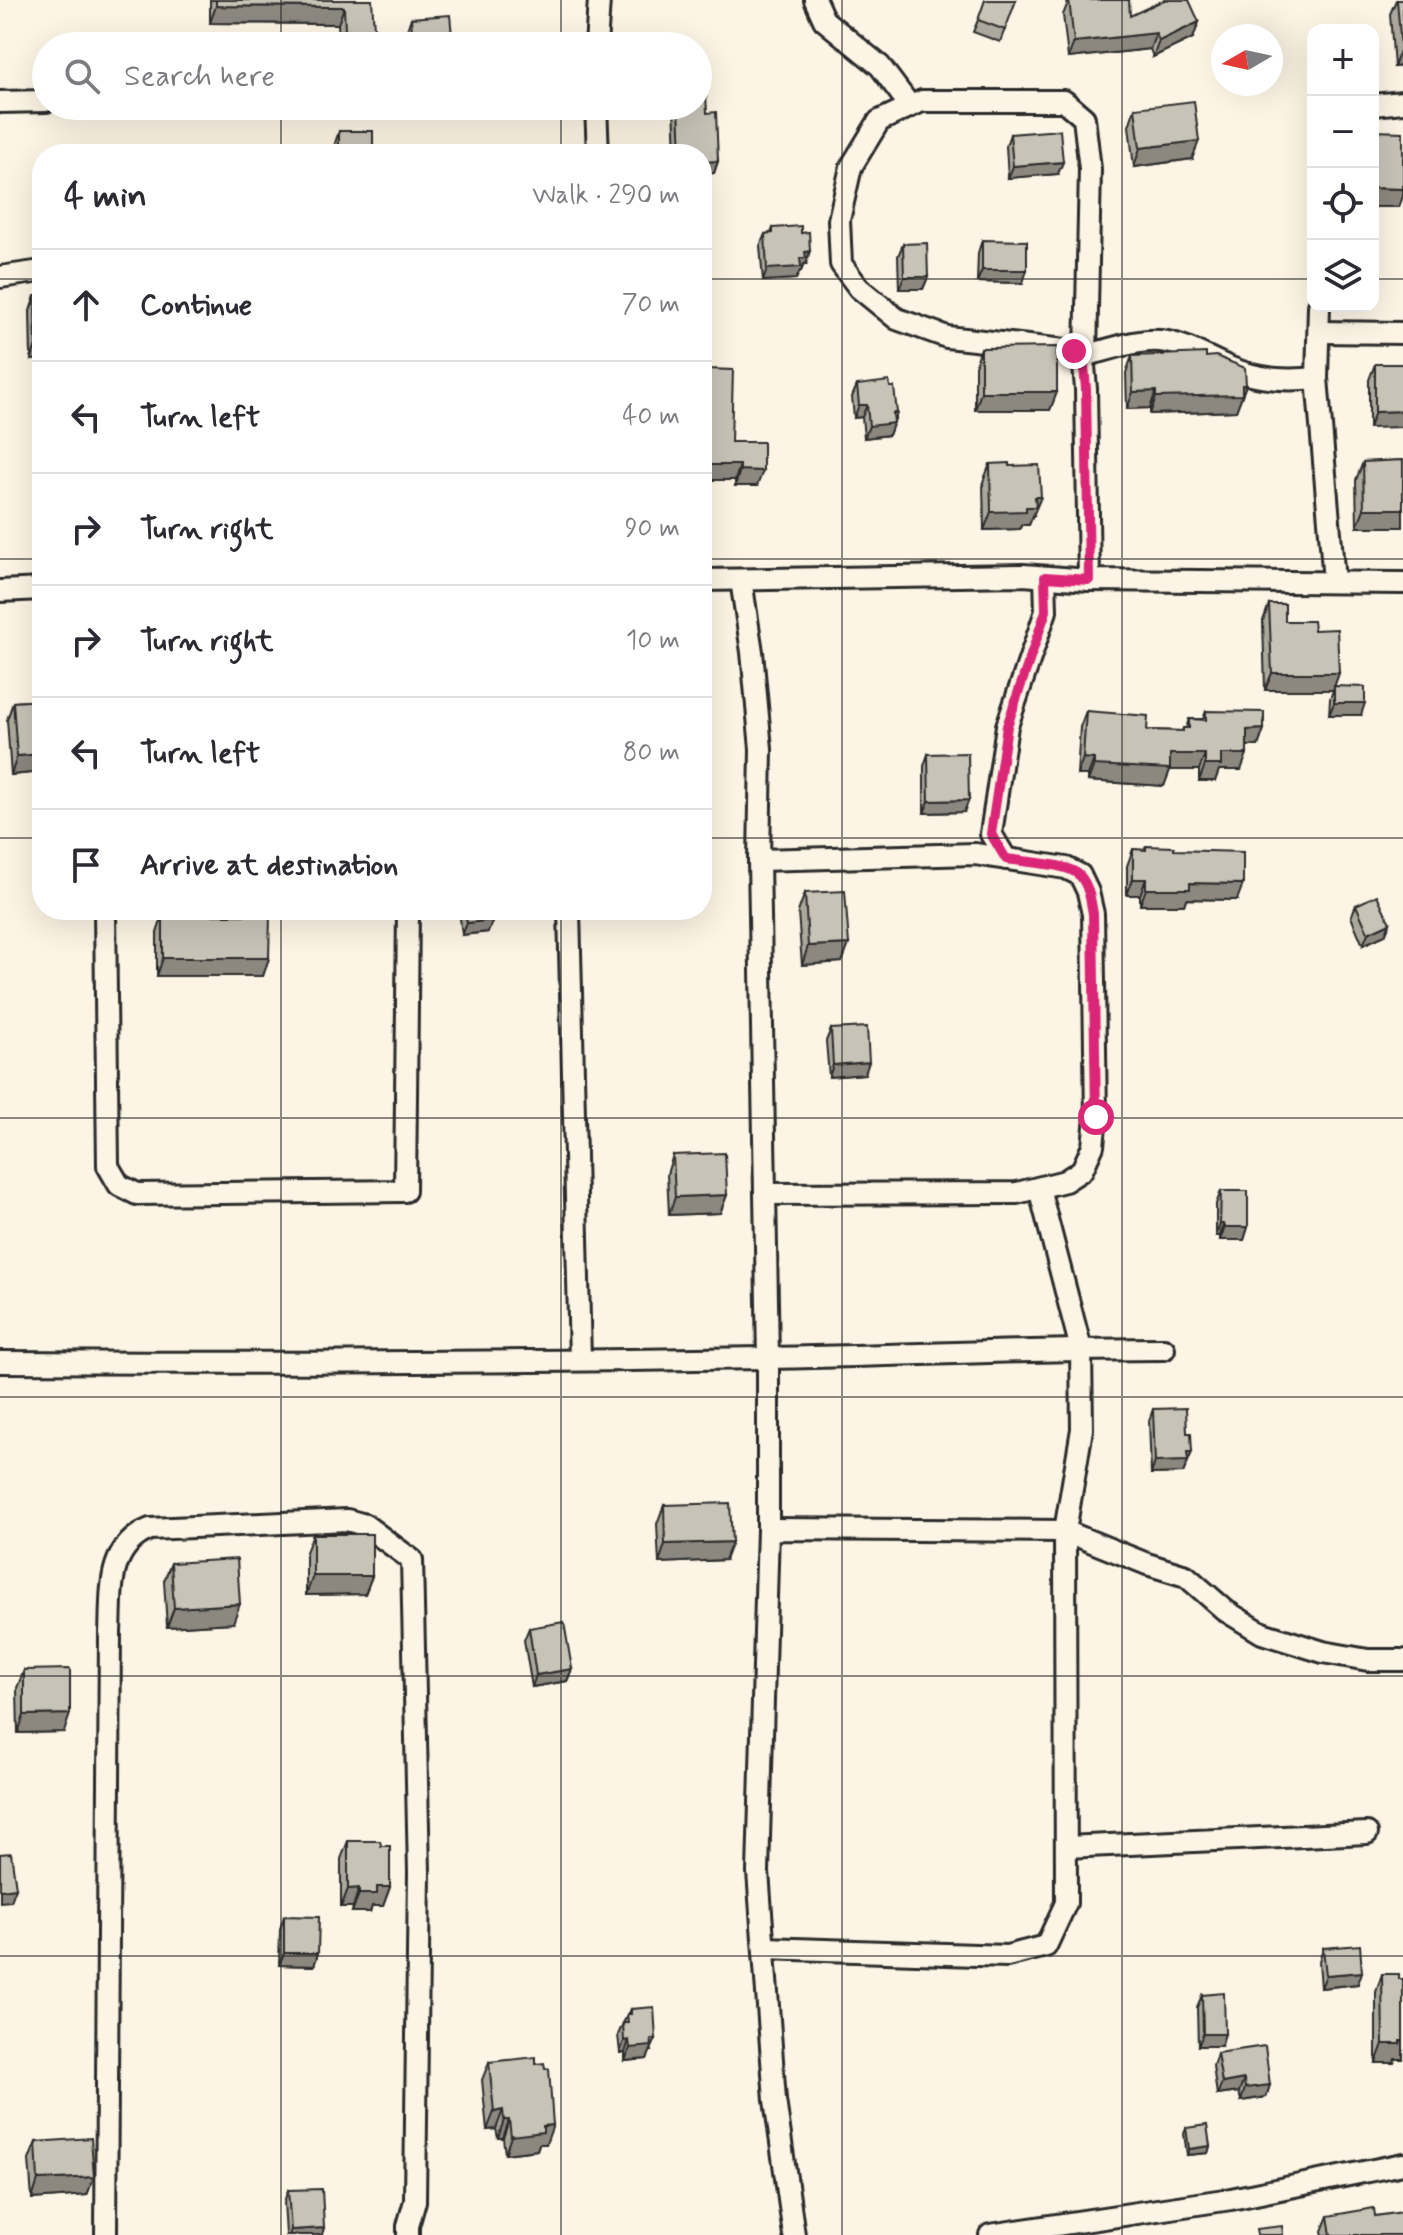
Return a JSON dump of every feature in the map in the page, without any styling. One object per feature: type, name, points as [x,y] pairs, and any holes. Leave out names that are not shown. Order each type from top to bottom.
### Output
[{"type":"street","points":[[597,32],[599,0]]},
{"type":"street","points":[[815,0],[824,20],[880,66],[910,106]]},
{"type":"street","points":[[0,102],[32,101]]},
{"type":"street","points":[[1085,361],[1074,351],[1003,346],[947,337],[897,319],[859,288],[841,264],[839,220],[851,167],[879,121],[922,101],[1064,101],[1084,118],[1090,169],[1085,361],[1089,580]]},
{"type":"street","points":[[1379,104],[1403,102]]},
{"type":"street","points":[[597,120],[598,144]]},
{"type":"street","points":[[0,277],[32,272]]},
{"type":"street","points":[[1319,312],[1317,378],[1334,581]]},
{"type":"street","points":[[1320,332],[1403,333]]},
{"type":"street","points":[[1085,361],[1137,342],[1165,341],[1262,378],[1317,378]]},
{"type":"street","points":[[1006,859],[991,834],[1007,726],[1046,611],[1045,577]]},
{"type":"street","points":[[712,580],[1045,577],[1403,583]]},
{"type":"street","points":[[741,580],[752,652],[761,749],[759,860],[768,1529],[758,1872],[775,2100],[794,2235]]},
{"type":"street","points":[[0,591],[32,589]]},
{"type":"street","points":[[759,860],[975,854],[1066,868],[1080,875],[1093,914],[1096,1117],[1093,1146],[1082,1170],[1065,1181],[1017,1193],[765,1194]]},
{"type":"street","points":[[105,920],[108,1166],[119,1185],[137,1194],[405,1191],[408,920]]},
{"type":"street","points":[[569,920],[580,1360]]},
{"type":"street","points":[[764,1948],[1007,1956],[1046,1946],[1066,1903],[1065,1531],[1082,1429],[1081,1349],[1039,1188]]},
{"type":"street","points":[[0,1362],[294,1364],[1164,1349]]},
{"type":"street","points":[[106,2235],[110,1633],[115,1565],[128,1544],[150,1529],[347,1520],[365,1525],[412,1560],[419,1872],[415,2201],[408,2235]]},
{"type":"street","points":[[768,1529],[1065,1531],[1186,1576],[1226,1611],[1262,1633],[1323,1652],[1368,1660],[1403,1660]]},
{"type":"street","points":[[1066,1847],[1367,1833]]},
{"type":"street","points":[[990,2235],[1231,2199],[1403,2164]]},
{"type":"building","points":[[216,0],[372,0],[374,29],[345,31],[344,7],[216,6]]},
{"type":"building","points":[[985,0],[1016,0],[1005,30],[978,20]]},
{"type":"building","points":[[1069,0],[1129,0],[1130,16],[1164,0],[1189,0],[1199,22],[1159,41],[1156,33],[1074,42]]},
{"type":"building","points":[[1397,0],[1403,0],[1403,48],[1401,48]]},
{"type":"building","points":[[450,15],[452,32],[412,32],[411,18]]},
{"type":"building","points":[[1194,101],[1199,141],[1140,148],[1135,108]]},
{"type":"building","points":[[712,112],[716,112],[718,161],[712,161],[712,144],[681,144],[680,120],[712,120]]},
{"type":"building","points":[[1060,130],[1063,162],[1013,166],[1010,134]]},
{"type":"building","points":[[339,131],[373,131],[373,144],[339,144]]},
{"type":"building","points":[[1379,131],[1403,132],[1403,189],[1379,188]]},
{"type":"building","points":[[801,226],[801,233],[809,232],[810,251],[805,252],[806,258],[800,258],[801,267],[767,269],[765,234],[773,233],[773,228]]},
{"type":"building","points":[[982,240],[1027,241],[1027,270],[982,270]]},
{"type":"building","points":[[927,243],[928,277],[904,277],[903,244]]},
{"type":"building","points":[[1057,347],[1057,392],[981,392],[981,348]]},
{"type":"building","points":[[1206,353],[1206,357],[1216,356],[1245,368],[1246,385],[1242,385],[1242,395],[1156,397],[1156,391],[1133,392],[1132,356]]},
{"type":"building","points":[[1375,364],[1403,364],[1403,411],[1375,412]]},
{"type":"building","points":[[712,369],[733,370],[731,442],[763,442],[763,471],[740,470],[740,465],[712,465]]},
{"type":"building","points":[[889,381],[890,387],[894,387],[897,413],[893,413],[894,423],[869,426],[867,405],[859,405],[857,385]]},
{"type":"building","points":[[1403,460],[1403,509],[1364,509],[1363,462]]},
{"type":"building","points":[[1009,463],[1009,466],[1039,465],[1041,497],[1035,497],[1036,507],[1026,507],[1026,511],[991,512],[990,464]]},
{"type":"building","points":[[1269,604],[1285,604],[1285,621],[1313,621],[1314,630],[1337,629],[1339,673],[1272,673]]},
{"type":"building","points":[[1334,686],[1365,687],[1365,703],[1334,703]]},
{"type":"building","points":[[32,701],[32,755],[17,756],[13,702]]},
{"type":"building","points":[[1086,711],[1148,716],[1147,730],[1183,731],[1183,728],[1189,728],[1189,719],[1206,720],[1206,711],[1264,712],[1264,729],[1247,730],[1247,754],[1221,754],[1221,765],[1205,765],[1205,754],[1170,754],[1170,769],[1094,765],[1094,759],[1083,758]]},
{"type":"building","points":[[968,753],[969,800],[929,801],[928,754]]},
{"type":"building","points":[[1146,846],[1243,852],[1243,884],[1190,883],[1190,889],[1146,889],[1146,879],[1133,879],[1133,849],[1146,850]]},
{"type":"building","points":[[845,891],[849,944],[808,946],[805,893]]},
{"type":"building","points":[[1377,895],[1390,923],[1368,933],[1356,905]]},
{"type":"building","points":[[163,920],[270,920],[269,958],[163,958]]},
{"type":"building","points":[[867,1027],[869,1062],[833,1065],[831,1029]]},
{"type":"building","points":[[725,1153],[727,1195],[675,1197],[673,1155]]},
{"type":"building","points":[[1221,1191],[1248,1191],[1248,1227],[1225,1227],[1220,1224]]},
{"type":"building","points":[[1186,1408],[1192,1452],[1187,1452],[1188,1461],[1155,1462],[1153,1409]]},
{"type":"building","points":[[730,1503],[732,1542],[665,1544],[664,1505]]},
{"type":"building","points":[[313,1534],[372,1534],[372,1576],[313,1576]]},
{"type":"building","points":[[237,1559],[240,1604],[174,1608],[171,1563]]},
{"type":"building","points":[[564,1622],[572,1669],[536,1675],[529,1628]]},
{"type":"building","points":[[70,1669],[70,1714],[24,1715],[24,1670]]},
{"type":"building","points":[[348,1841],[380,1841],[381,1846],[390,1846],[390,1887],[377,1887],[377,1894],[359,1894],[359,1888],[348,1889]]},
{"type":"building","points":[[11,1853],[16,1888],[0,1890],[0,1854]]},
{"type":"building","points":[[284,1916],[319,1917],[318,1953],[284,1953]]},
{"type":"building","points":[[1360,1945],[1362,1972],[1326,1975],[1323,1948]]},
{"type":"building","points":[[1382,1974],[1399,1974],[1399,1979],[1403,1979],[1403,2041],[1400,2044],[1383,2044]]},
{"type":"building","points":[[1224,1993],[1225,2034],[1203,2034],[1202,1995]]},
{"type":"building","points":[[654,2007],[656,2039],[651,2039],[652,2046],[630,2048],[629,2040],[624,2041],[623,2023],[628,2023],[627,2014],[631,2014],[631,2009]]},
{"type":"building","points":[[1265,2046],[1270,2085],[1245,2088],[1244,2079],[1222,2083],[1217,2053]]},
{"type":"building","points":[[536,2057],[536,2064],[544,2063],[545,2069],[549,2069],[553,2125],[543,2126],[543,2132],[511,2136],[509,2120],[504,2120],[503,2110],[494,2112],[489,2062]]},
{"type":"building","points":[[1207,2125],[1210,2146],[1189,2149],[1186,2128]]},
{"type":"building","points":[[91,2138],[94,2177],[38,2180],[36,2142]]},
{"type":"building","points":[[322,2189],[324,2228],[291,2230],[288,2190]]},
{"type":"building","points":[[1374,2208],[1375,2216],[1403,2212],[1403,2235],[1331,2235],[1328,2216]]},
{"type":"building","points":[[1282,2226],[1283,2235],[1257,2235],[1256,2229]]},
{"type":"route","points":[[1074,351],[1084,366],[1086,389],[1089,580],[1045,577],[1046,611],[1007,726],[991,834],[1006,859],[1066,868],[1080,875],[1088,892],[1093,914],[1096,1117]]}]
